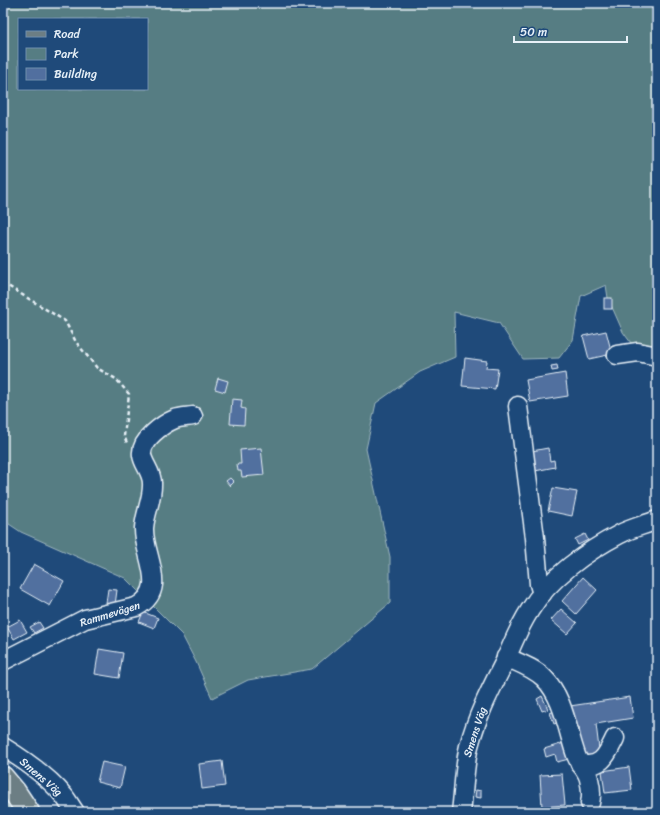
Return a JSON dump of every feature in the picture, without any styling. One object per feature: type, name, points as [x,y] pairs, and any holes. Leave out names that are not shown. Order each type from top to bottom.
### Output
[{"type":"main road","points":[[3,778],[28,812]]},
{"type":"lane","points":[[618,355],[638,352],[657,356]]},
{"type":"lane","points":[[518,406],[535,538],[539,584],[542,594]]},
{"type":"lane","points":[[142,451],[142,447],[147,438],[162,427],[175,419],[193,416]]},
{"type":"lane","name":"Rammevägen","points":[[3,661],[84,620],[136,607],[144,603],[152,592],[154,586],[153,575],[144,529],[145,515],[152,483],[150,472],[142,455],[142,451]]},
{"type":"lane","name":"Smens Väg","points":[[461,812],[469,745],[489,692],[530,608],[566,570],[591,550],[621,533],[657,520]]},
{"type":"lane","points":[[506,657],[533,670],[544,678],[551,687],[564,717],[576,756],[586,771],[592,796],[590,803]]},
{"type":"lane","points":[[580,764],[590,765],[601,761],[606,756],[616,738]]},
{"type":"lane","name":"Smens Väg","points":[[3,747],[47,779],[64,796],[74,812]]},
{"type":"path","points":[[3,283],[65,322],[76,342],[97,368],[116,379],[129,394],[124,436],[130,448],[142,451]]},
{"type":"green space","points":[[3,3],[657,3],[657,349],[631,343],[623,332],[608,298],[606,285],[581,296],[573,340],[559,358],[523,359],[499,323],[454,312],[455,357],[420,372],[376,403],[366,449],[390,557],[390,603],[312,669],[248,680],[212,698],[182,635],[125,578],[21,532],[3,520]]},
{"type":"green space","points":[[3,796],[14,812],[3,812]]},
{"type":"building","points":[[604,298],[612,298],[612,309],[604,309]]},
{"type":"building","points":[[606,331],[612,354],[589,359],[583,336]]},
{"type":"building","points":[[465,358],[487,361],[486,368],[498,369],[495,389],[462,386]]},
{"type":"building","points":[[557,365],[558,370],[552,371],[551,366]]},
{"type":"building","points":[[565,373],[568,396],[530,402],[526,380]]},
{"type":"building","points":[[218,378],[228,381],[225,392],[215,389]]},
{"type":"building","points":[[232,399],[242,400],[241,408],[245,409],[244,425],[230,424]]},
{"type":"building","points":[[261,448],[264,475],[242,477],[241,471],[238,471],[237,464],[241,464],[240,450]]},
{"type":"building","points":[[548,448],[550,461],[554,460],[555,467],[535,471],[532,451]]},
{"type":"building","points":[[230,478],[234,482],[230,486],[226,481]]},
{"type":"building","points":[[553,488],[577,492],[572,516],[548,511]]},
{"type":"building","points":[[585,534],[588,540],[578,545],[575,539]]},
{"type":"building","points":[[34,564],[64,581],[50,606],[20,589]]},
{"type":"building","points":[[583,577],[597,590],[576,614],[562,601]]},
{"type":"building","points":[[108,589],[117,590],[115,605],[106,603]]},
{"type":"building","points":[[561,609],[577,623],[567,634],[551,620]]},
{"type":"building","points":[[143,612],[158,618],[154,628],[139,622]]},
{"type":"building","points":[[20,620],[27,632],[14,639],[7,627]]},
{"type":"building","points":[[39,622],[43,628],[34,633],[30,627]]},
{"type":"building","points":[[99,649],[123,653],[119,678],[95,674]]},
{"type":"building","points":[[542,696],[548,709],[542,711],[537,699]]},
{"type":"building","points":[[630,697],[633,718],[596,724],[600,757],[583,759],[579,727],[573,728],[570,706]]},
{"type":"building","points":[[554,711],[559,722],[554,724],[550,713]]},
{"type":"building","points":[[564,743],[569,759],[557,762],[555,754],[546,757],[544,749]]},
{"type":"building","points":[[222,761],[225,786],[202,789],[199,764]]},
{"type":"building","points":[[102,762],[125,767],[120,788],[97,782]]},
{"type":"building","points":[[629,767],[632,790],[605,793],[602,771]]},
{"type":"building","points":[[562,774],[565,805],[542,807],[540,775]]},
{"type":"building","points":[[476,790],[481,791],[481,798],[475,797]]}]
